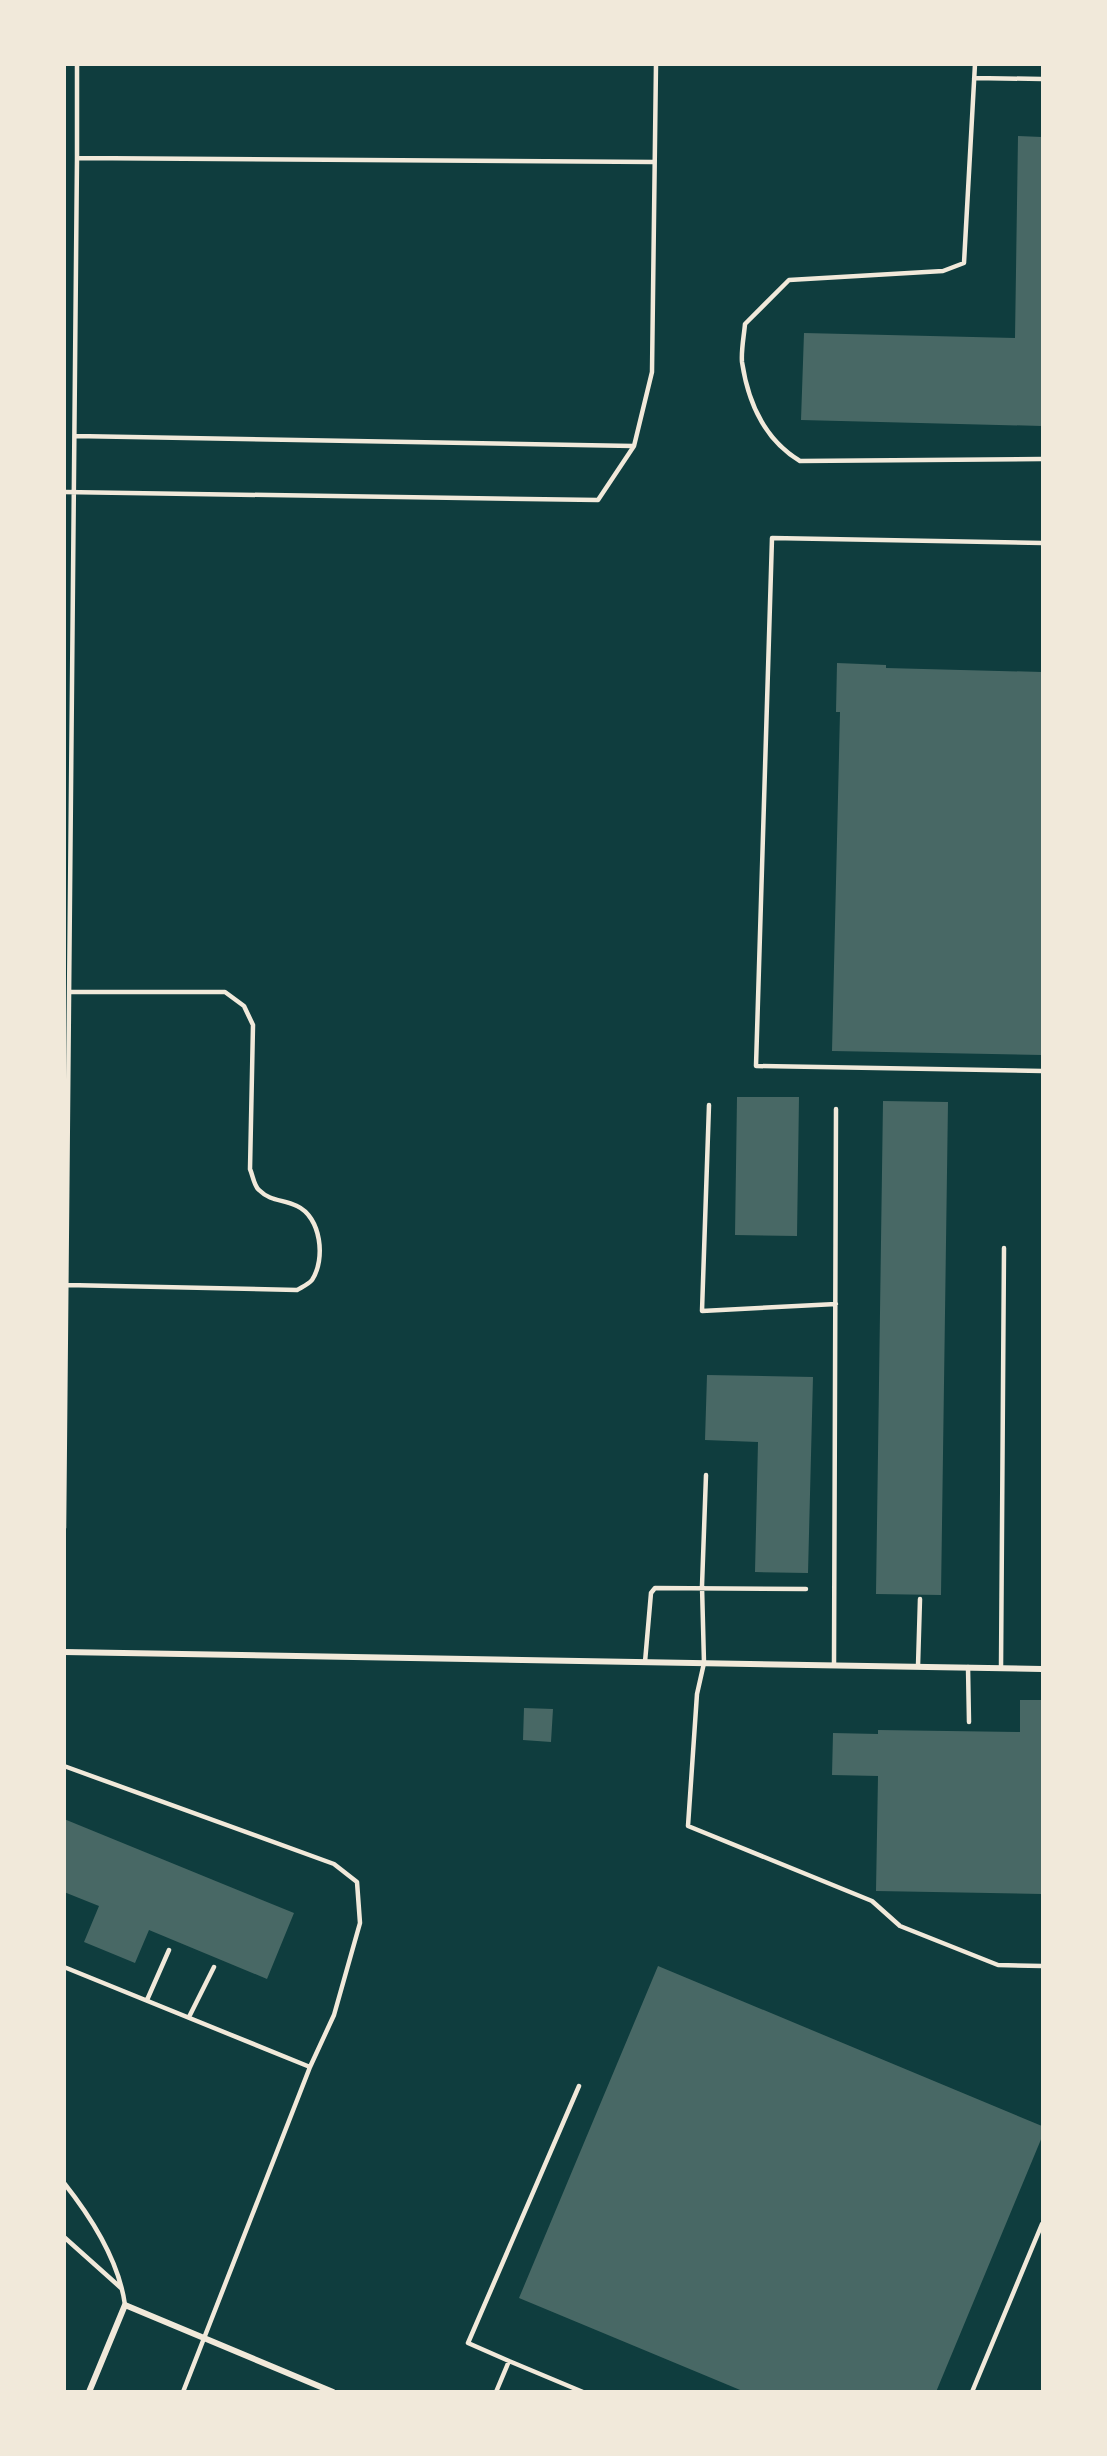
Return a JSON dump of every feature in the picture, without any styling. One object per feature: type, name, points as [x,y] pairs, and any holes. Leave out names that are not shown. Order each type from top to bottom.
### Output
[{"type":"street","points":[[64,1652],[1042,1669]]},
{"type":"street","points":[[89,2391],[125,2305],[333,2391]]},
{"type":"lane","points":[[64,1528],[75,492],[77,64]]},
{"type":"lane","points":[[64,492],[598,500],[634,446],[652,372],[656,64]]},
{"type":"lane","points":[[975,64],[964,263],[943,272],[789,280],[745,324],[742,361],[757,417],[783,450],[800,461],[1042,459]]},
{"type":"lane","points":[[974,78],[1042,79]]},
{"type":"lane","points":[[77,158],[654,162]]},
{"type":"lane","points":[[75,436],[634,446]]},
{"type":"lane","points":[[1042,543],[772,538],[756,1066],[1042,1071]]},
{"type":"lane","points":[[64,662],[73,662]]},
{"type":"lane","points":[[67,1286],[297,1290],[312,1281],[318,1266],[320,1242],[313,1220],[298,1206],[272,1200],[257,1189],[250,1169],[253,1024],[244,1006],[225,992],[70,992]]},
{"type":"lane","points":[[709,1105],[702,1311],[836,1304]]},
{"type":"lane","points":[[834,1665],[836,1109]]},
{"type":"lane","points":[[1001,1668],[1004,1248]]},
{"type":"lane","points":[[706,1475],[702,1586],[704,1663],[697,1694],[688,1826],[872,1901],[900,1926],[998,1965],[1042,1966]]},
{"type":"lane","points":[[645,1662],[651,1593],[655,1587],[806,1589]]},
{"type":"lane","points":[[918,1666],[920,1599]]},
{"type":"lane","points":[[968,1667],[969,1722]]},
{"type":"lane","points":[[64,1766],[334,1864],[357,1882],[360,1923],[334,2015],[310,2067],[183,2391]]},
{"type":"lane","points":[[147,2001],[169,1950]]},
{"type":"lane","points":[[64,1967],[310,2067]]},
{"type":"lane","points":[[189,2017],[214,1967]]},
{"type":"lane","points":[[579,2086],[468,2343],[583,2391]]},
{"type":"lane","points":[[64,2183],[105,2246],[123,2290],[125,2305]]},
{"type":"lane","points":[[64,2193],[75,2197]]},
{"type":"lane","points":[[972,2391],[1042,2224]]},
{"type":"lane","points":[[64,2237],[123,2290]]},
{"type":"lane","points":[[496,2391],[509,2361]]},
{"type":"building","points":[[1018,136],[1042,137],[1042,426],[801,420],[804,333],[1015,338]]},
{"type":"building","points":[[837,663],[886,665],[886,668],[1042,672],[1042,1055],[832,1051],[840,712],[836,712]]},
{"type":"building","points":[[737,1097],[799,1097],[797,1236],[735,1235]]},
{"type":"building","points":[[883,1101],[948,1102],[941,1595],[876,1594]]},
{"type":"building","points":[[707,1375],[813,1377],[808,1573],[755,1572],[758,1442],[705,1440]]},
{"type":"building","points":[[1020,1700],[1042,1700],[1042,1894],[876,1891],[878,1776],[832,1775],[833,1733],[878,1734],[878,1730],[1020,1732]]},
{"type":"building","points":[[524,1708],[553,1709],[551,1742],[523,1740]]},
{"type":"building","points":[[64,1819],[294,1913],[267,1979],[149,1930],[135,1963],[84,1942],[99,1906],[64,1892]]},
{"type":"building","points":[[658,1966],[1042,2126],[1042,2137],[936,2392],[745,2392],[519,2298]]}]
